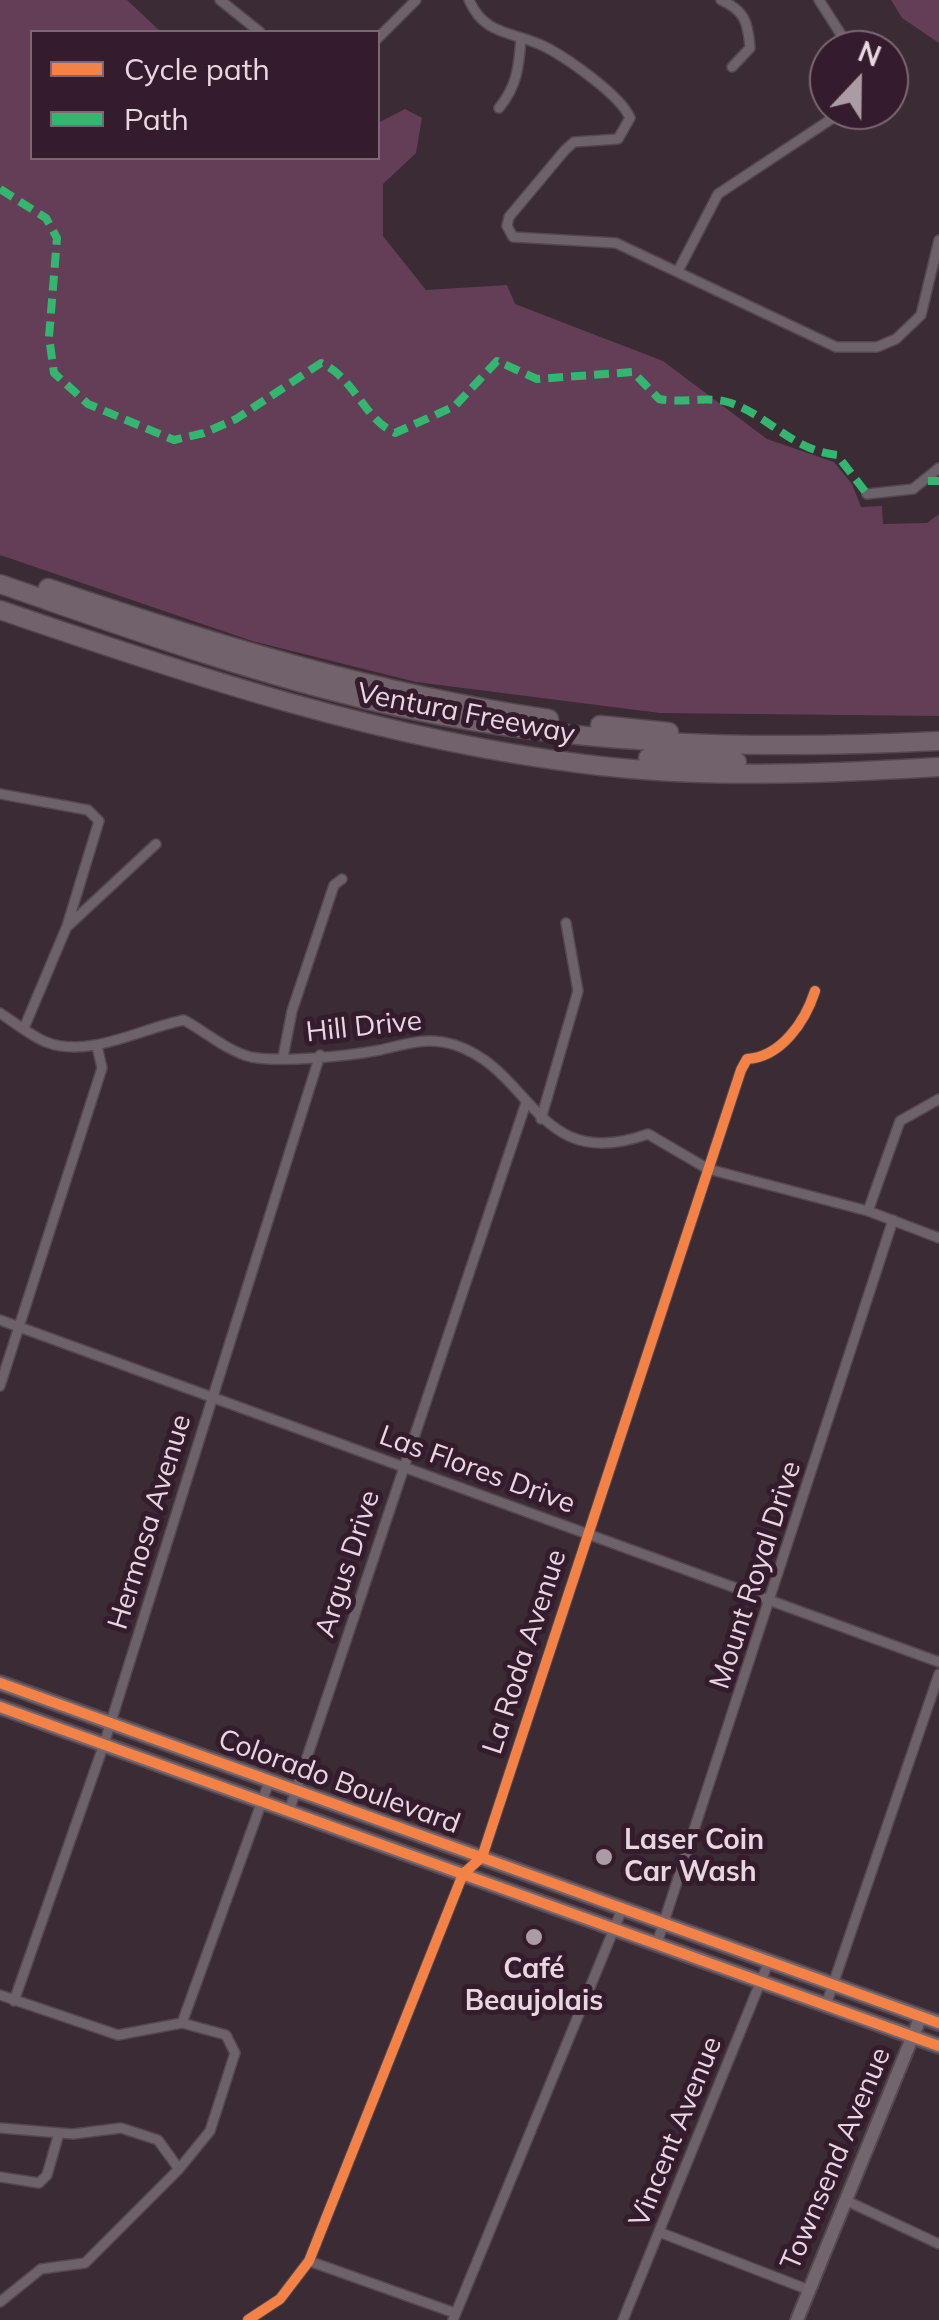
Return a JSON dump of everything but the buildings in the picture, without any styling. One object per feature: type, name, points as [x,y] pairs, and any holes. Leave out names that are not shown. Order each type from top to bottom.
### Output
[{"type":"highway","name":"Ventura Freeway","points":[[0,572],[290,667],[435,701],[667,732],[808,736],[939,730]]},
{"type":"highway","points":[[0,584],[225,662],[371,701],[497,724],[635,741],[738,746],[939,741]]},
{"type":"highway","name":"Ventura Freeway","points":[[0,610],[247,694],[368,726],[505,753],[692,773],[812,775],[939,767]]},
{"type":"highway","points":[[505,753],[526,745],[645,758],[771,764],[939,757]]},
{"type":"main road","name":"Colorado Boulevard","points":[[0,1683],[939,2023]]},
{"type":"main road","name":"Colorado Boulevard","points":[[0,1707],[939,2046]]},
{"type":"street","points":[[220,0],[258,30]]},
{"type":"street","points":[[380,36],[416,0]]},
{"type":"street","points":[[468,0],[492,30],[520,38],[568,62],[624,106],[630,118],[618,139],[574,142],[509,218],[513,237],[606,240],[678,270],[836,347],[877,346],[896,339],[921,315],[935,286],[939,240]]},
{"type":"street","points":[[721,0],[740,10],[748,22],[750,48],[732,67]]},
{"type":"street","points":[[819,0],[838,30]]},
{"type":"street","points":[[499,108],[512,92],[519,72],[520,38]]},
{"type":"street","points":[[678,270],[718,194],[815,130]]},
{"type":"street","points":[[867,494],[912,488],[939,468]]},
{"type":"street","points":[[0,794],[88,810],[99,821],[68,926],[24,1028]]},
{"type":"street","points":[[68,926],[156,844]]},
{"type":"street","points":[[283,1058],[292,1011],[312,963],[334,885],[342,879]]},
{"type":"street","points":[[540,1120],[578,991],[566,923]]},
{"type":"street","name":"La Roda Avenue","points":[[482,1858],[747,1059],[777,1050],[809,1009],[815,991]]},
{"type":"street","name":"Hill Drive","points":[[0,1013],[48,1043],[97,1046],[145,1028],[184,1020],[248,1056],[283,1058],[379,1050],[418,1039],[456,1045],[495,1068],[540,1120],[564,1134],[614,1146],[648,1134],[708,1168],[868,1211],[939,1238]]},
{"type":"street","points":[[0,1386],[102,1068],[97,1046]]},
{"type":"street","name":"Hermosa Avenue","points":[[14,2000],[104,1744],[320,1055]]},
{"type":"street","points":[[868,1211],[900,1121],[939,1098]]},
{"type":"street","name":"Argus Drive","points":[[289,1811],[526,1103]]},
{"type":"street","name":"Mount Royal Drive","points":[[658,1943],[772,1601],[892,1220]]},
{"type":"street","name":"Las Flores Drive","points":[[0,1320],[939,1662]]},
{"type":"street","points":[[826,2005],[939,1674]]},
{"type":"street","points":[[182,2023],[269,1782]]},
{"type":"street","points":[[248,2320],[280,2299],[310,2261],[463,1874],[482,1858]]},
{"type":"street","points":[[310,2261],[454,2317],[623,1907]]},
{"type":"street","name":"Vincent Avenue","points":[[623,2320],[769,1961]]},
{"type":"street","points":[[0,1996],[118,2035],[182,2023],[226,2035],[235,2053],[210,2131],[179,2169],[85,2263],[41,2269],[0,2302]]},
{"type":"street","name":"Townsend Avenue","points":[[797,2320],[921,2016]]},
{"type":"street","points":[[0,2128],[58,2133],[121,2128],[158,2140],[179,2169]]},
{"type":"street","points":[[0,2177],[39,2183],[46,2175],[58,2133]]},
{"type":"street","points":[[846,2202],[939,2244]]},
{"type":"street","points":[[660,2232],[809,2290]]},
{"type":"shaded area","points":[[0,0],[127,0],[159,30],[30,30],[30,160],[380,160],[380,122],[405,109],[422,118],[416,153],[383,184],[383,236],[426,290],[507,285],[515,304],[663,361],[767,439],[834,462],[852,484],[861,507],[882,506],[883,524],[927,523],[939,514],[939,716],[660,713],[416,682],[252,641],[0,555]]},
{"type":"shaded area","points":[[891,0],[939,0],[939,43],[902,18]]},
{"type":"marked path","points":[[0,189],[46,218],[57,238],[49,337],[54,373],[88,404],[174,440],[236,419],[321,363],[342,378],[374,417],[395,433],[455,406],[497,361],[537,379],[633,372],[659,399],[731,403],[807,447],[837,455],[867,494]]},
{"type":"marked path","points":[[928,481],[939,481]]},
{"type":"cycle path","points":[[248,2320],[280,2299],[309,2261],[463,1874],[482,1857],[741,1070],[747,1059],[771,1052],[790,1036],[815,991]]},
{"type":"cycle path","points":[[0,1683],[939,2023]]},
{"type":"cycle path","points":[[0,1707],[939,2046]]},
{"type":"place","name":"Laser Coin Car Wash","points":[[604,1857]]},
{"type":"place","name":"Café Beaujolais","points":[[534,1937]]}]
